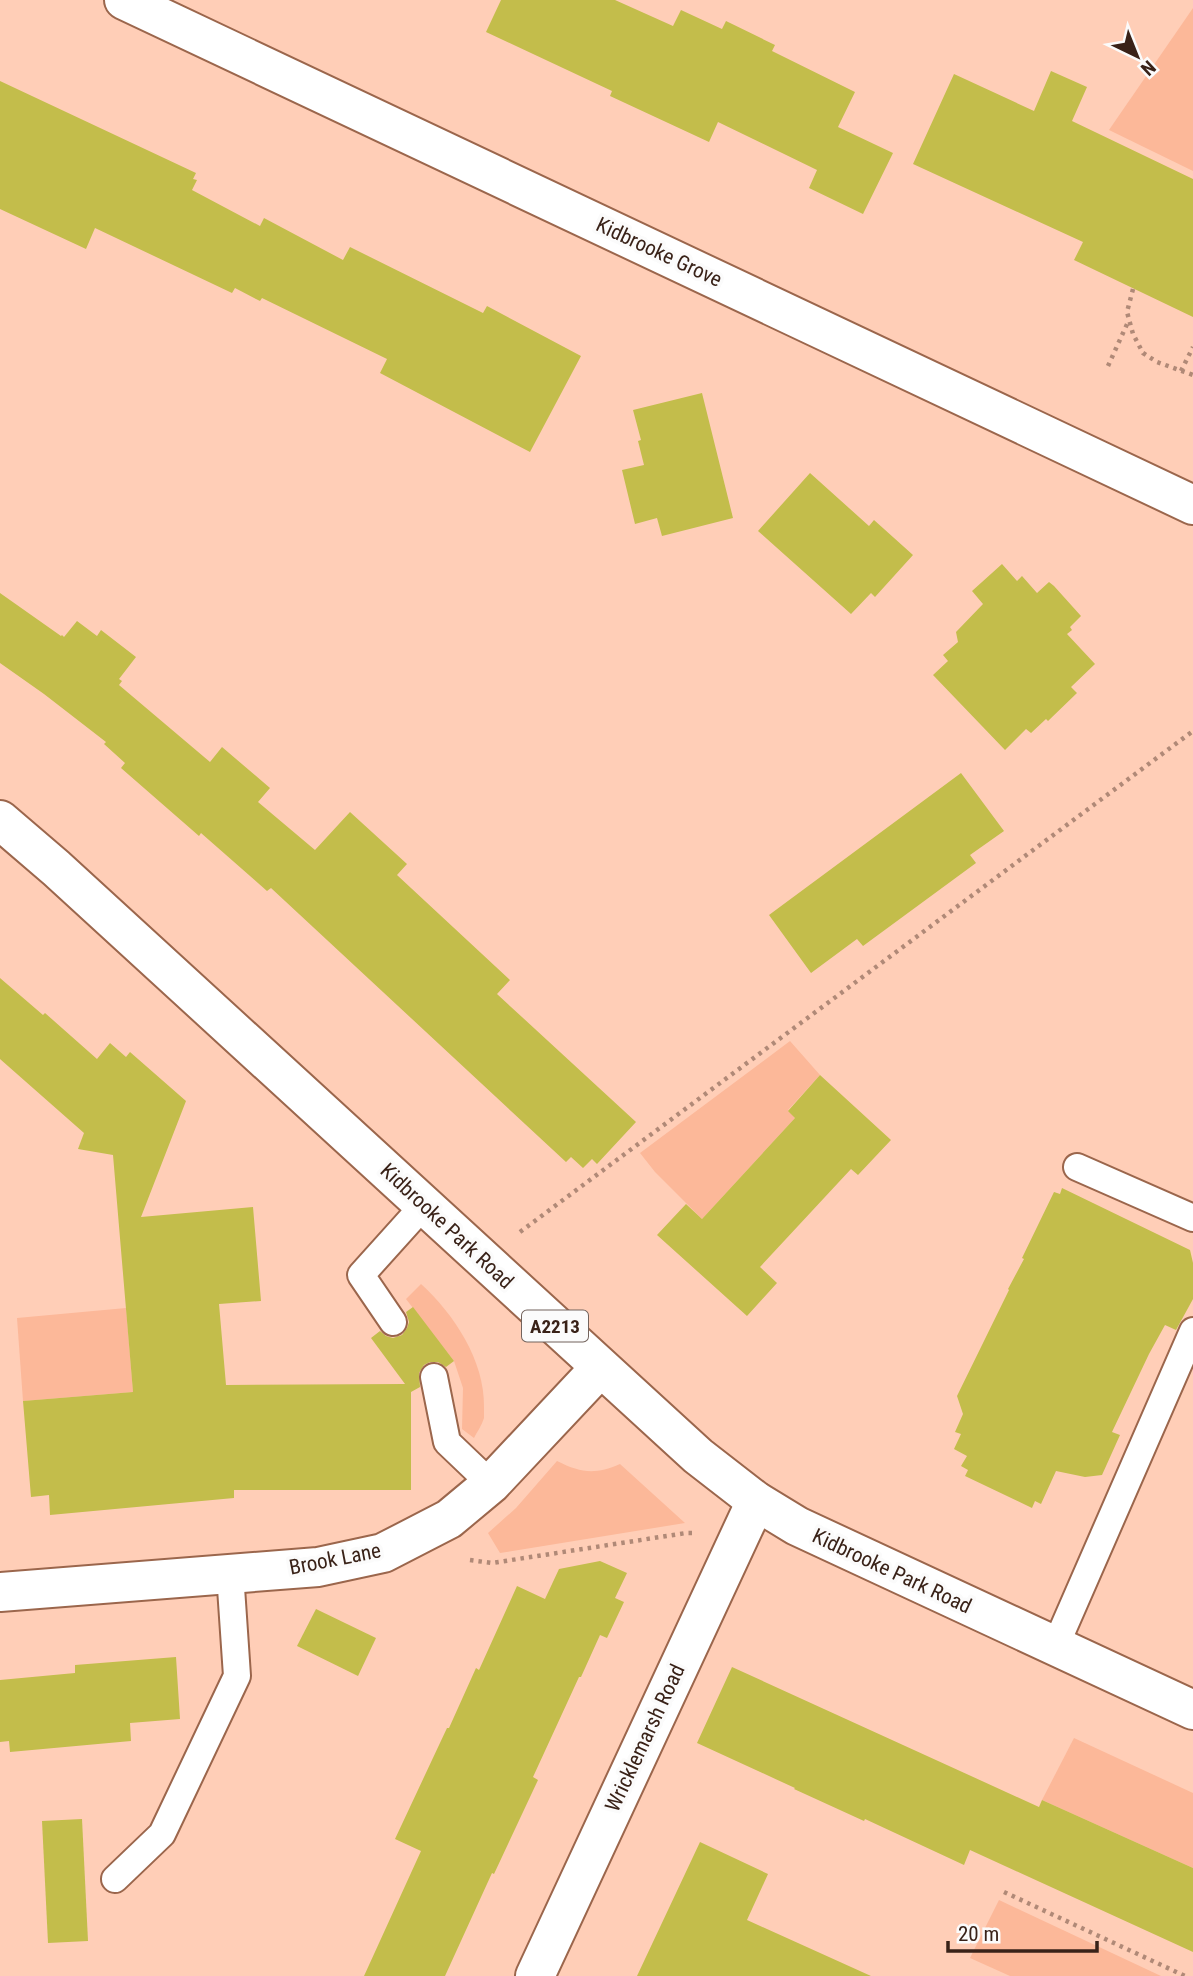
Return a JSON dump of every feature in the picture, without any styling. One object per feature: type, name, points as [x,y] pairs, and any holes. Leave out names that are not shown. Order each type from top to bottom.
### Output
[{"type":"street","name":"Kidbrooke Grove","points":[[124,0],[1193,505]]},
{"type":"street","name":"Kidbrooke Park Road","points":[[0,820],[56,868],[600,1368],[698,1456],[756,1501],[797,1526],[1193,1710]]},
{"type":"street","name":"Brook Lane","points":[[0,1592],[318,1567],[383,1553],[449,1519],[491,1484],[600,1368]]},
{"type":"street","name":"Wricklemarsh Road","points":[[535,1976],[756,1501]]},
{"type":"lane","points":[[1077,1167],[1193,1217]]},
{"type":"lane","points":[[393,1322],[361,1275],[424,1205]]},
{"type":"lane","points":[[1055,1647],[1193,1331]]},
{"type":"lane","points":[[433,1377],[447,1443],[491,1484]]},
{"type":"lane","points":[[115,1879],[162,1834],[237,1676],[230,1573]]},
{"type":"path","points":[[1133,289],[1127,312],[1133,334],[1143,353],[1157,362],[1193,374]]},
{"type":"path","points":[[1108,366],[1129,321]]},
{"type":"path","points":[[1181,371],[1193,347]]},
{"type":"path","points":[[520,1232],[1193,731]]},
{"type":"path","points":[[465,1560],[492,1563],[686,1533],[700,1534]]},
{"type":"path","points":[[1004,1892],[1185,1976]]},
{"type":"shaded area","points":[[1193,8],[1193,171],[1109,130]]},
{"type":"shaded area","points":[[790,1041],[820,1075],[788,1110],[795,1118],[702,1219],[640,1153]]},
{"type":"shaded area","points":[[421,1284],[456,1324],[479,1373],[484,1418],[474,1438],[462,1429],[463,1388],[454,1361],[406,1299]]},
{"type":"shaded area","points":[[126,1308],[133,1392],[23,1401],[17,1318]]},
{"type":"shaded area","points":[[557,1461],[588,1471],[603,1470],[620,1464],[685,1523],[500,1553],[488,1533],[516,1508]]},
{"type":"shaded area","points":[[1074,1738],[1193,1793],[1193,1868],[1042,1800]]},
{"type":"shaded area","points":[[999,1900],[1161,1976],[1010,1976],[970,1958]]},
{"type":"building","points":[[501,0],[615,0],[673,26],[681,10],[722,29],[726,21],[775,45],[772,51],[855,92],[838,127],[893,153],[863,214],[809,188],[817,170],[718,122],[709,142],[610,96],[612,91],[486,32]]},
{"type":"building","points":[[1051,71],[1087,87],[1072,121],[1193,179],[1193,317],[1074,260],[1083,242],[913,164],[954,74],[1034,111]]},
{"type":"building","points":[[0,81],[196,173],[193,179],[197,180],[192,190],[260,226],[264,218],[343,260],[350,247],[483,313],[487,306],[581,356],[530,452],[380,373],[387,359],[262,298],[260,301],[235,288],[232,293],[95,228],[86,249],[0,209]]},
{"type":"building","points":[[702,393],[733,518],[662,536],[657,518],[635,524],[622,470],[644,465],[633,410]]},
{"type":"building","points":[[810,473],[869,526],[874,520],[913,555],[875,597],[871,593],[851,614],[758,531]]},
{"type":"building","points":[[1002,564],[1017,581],[1022,576],[1037,593],[1049,582],[1054,586],[1081,616],[1067,634],[1095,664],[1071,687],[1077,693],[1048,721],[1046,719],[1031,733],[1026,729],[1005,750],[933,675],[948,661],[943,655],[958,642],[956,632],[983,604],[972,591]]},
{"type":"building","points":[[0,593],[61,636],[64,637],[77,621],[97,636],[101,630],[136,657],[119,679],[122,681],[119,685],[210,762],[222,747],[270,788],[258,802],[315,850],[350,812],[407,864],[397,875],[510,980],[497,994],[636,1122],[597,1164],[592,1159],[583,1168],[571,1157],[566,1162],[271,888],[267,891],[121,768],[125,763],[104,744],[106,742],[0,663]]},
{"type":"building","points":[[961,773],[1004,831],[970,855],[976,863],[863,946],[857,939],[811,973],[769,915]]},
{"type":"building","points":[[0,978],[97,1059],[110,1043],[126,1057],[130,1052],[186,1101],[141,1217],[253,1207],[261,1301],[219,1304],[226,1385],[405,1384],[371,1338],[380,1331],[393,1338],[402,1335],[409,1322],[406,1312],[413,1307],[454,1361],[446,1367],[438,1362],[424,1365],[419,1373],[420,1387],[411,1392],[411,1490],[234,1490],[234,1498],[50,1515],[49,1495],[31,1497],[23,1401],[133,1392],[113,1155],[78,1149],[84,1133],[0,1059]]},
{"type":"building","points":[[820,1075],[891,1140],[858,1175],[851,1169],[760,1267],[777,1283],[747,1316],[657,1235],[686,1204],[702,1219],[795,1118],[788,1111]]},
{"type":"building","points":[[1062,1188],[1190,1250],[1193,1263],[1193,1299],[1176,1330],[1165,1325],[1149,1354],[1112,1432],[1120,1435],[1102,1475],[1085,1477],[1056,1471],[1041,1504],[1035,1501],[1032,1508],[965,1476],[968,1470],[961,1466],[967,1456],[954,1449],[961,1434],[955,1432],[963,1414],[957,1396],[1054,1192],[1060,1194]]},
{"type":"building","points":[[600,1561],[627,1573],[615,1598],[624,1602],[607,1638],[600,1635],[579,1677],[533,1777],[538,1780],[445,1976],[364,1976],[421,1851],[395,1839],[476,1668],[479,1670],[517,1586],[545,1599],[559,1569]]},
{"type":"building","points":[[316,1609],[376,1638],[358,1676],[297,1646]]},
{"type":"building","points":[[176,1657],[180,1719],[130,1723],[131,1741],[10,1752],[9,1741],[0,1742],[0,1680],[75,1673],[75,1665]]},
{"type":"building","points":[[732,1667],[1039,1807],[1042,1800],[1193,1868],[1193,1952],[970,1850],[964,1865],[697,1743]]},
{"type":"building","points":[[82,1819],[88,1941],[48,1943],[42,1821]]},
{"type":"building","points":[[700,1842],[768,1874],[747,1920],[871,1976],[637,1976]]}]
